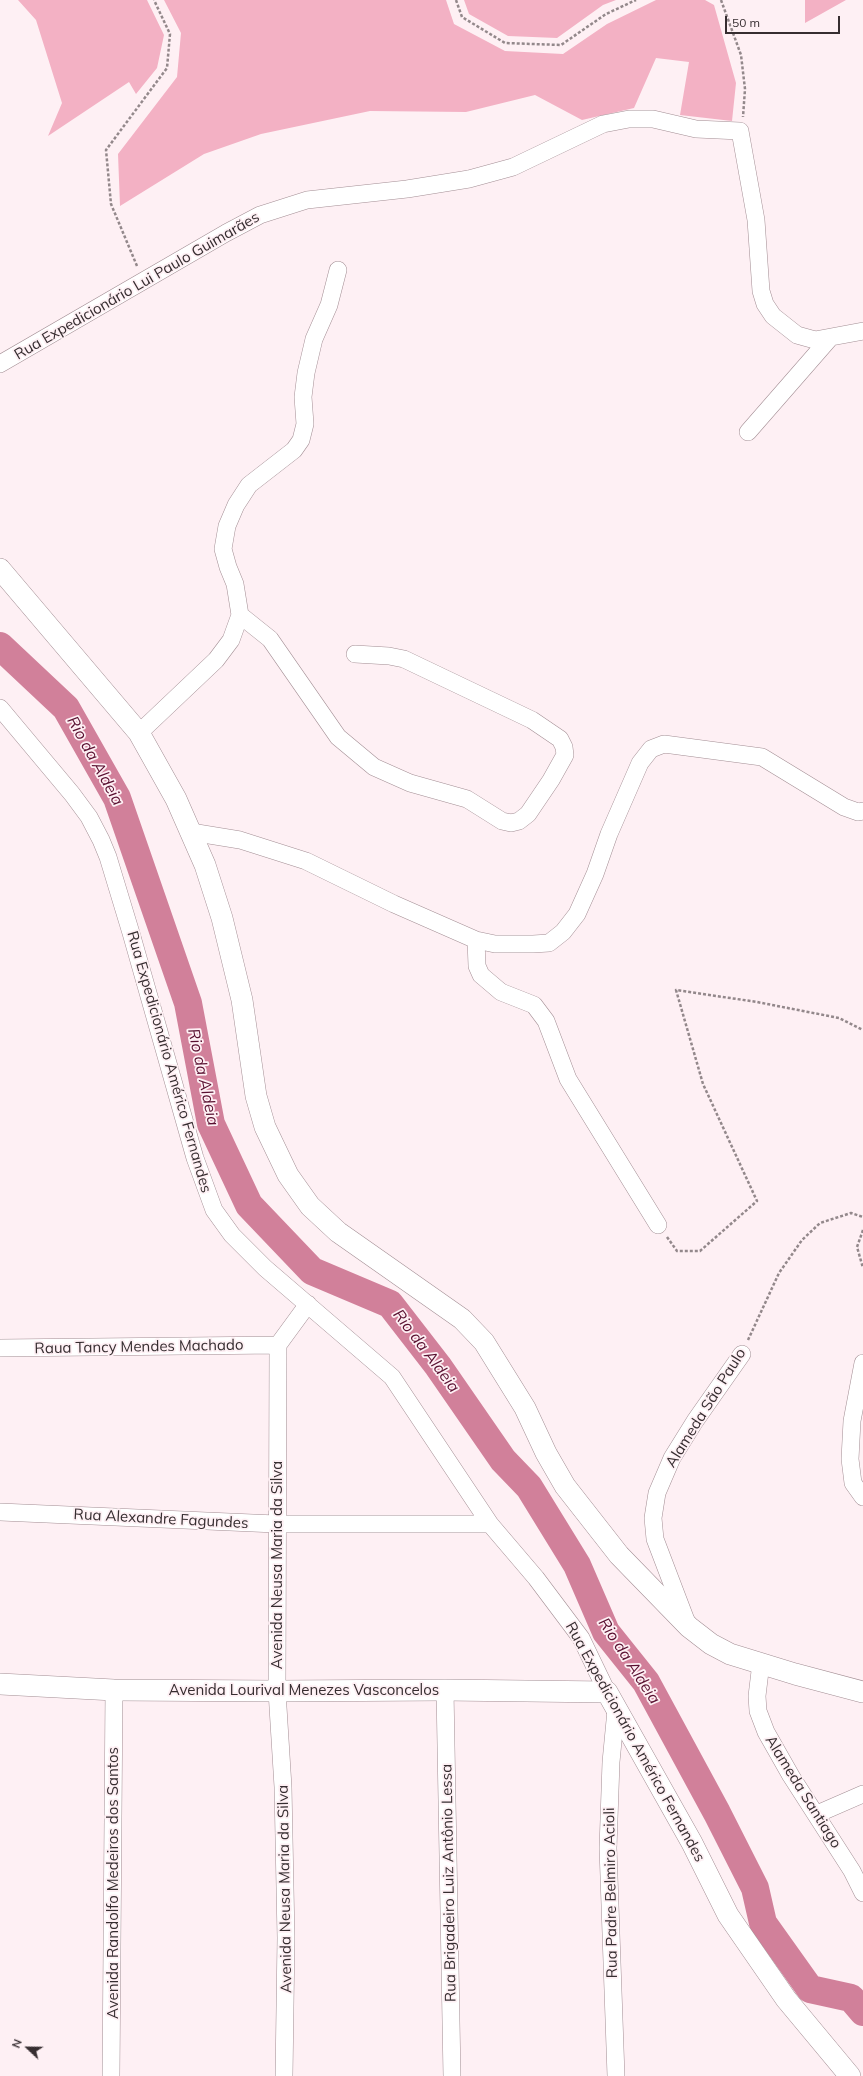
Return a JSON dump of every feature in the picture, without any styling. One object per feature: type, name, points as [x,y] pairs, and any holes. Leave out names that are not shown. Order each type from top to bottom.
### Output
[{"type":"street","name":"Rua Expedicionário Lui Paulo Guimarães","points":[[0,364],[226,233],[260,215],[278,209],[307,200],[407,189],[469,179],[513,167],[603,124],[629,119],[653,119],[696,129],[740,131]]},
{"type":"street","points":[[740,131],[756,220],[761,291],[765,304],[773,316],[797,335],[815,340],[863,330]]},
{"type":"street","points":[[139,733],[216,660],[230,640],[240,615],[235,584],[223,549],[227,526],[236,504],[249,485],[294,450],[301,440],[305,424],[303,397],[306,373],[314,339],[329,305],[338,270]]},
{"type":"street","points":[[748,432],[830,338]]},
{"type":"street","points":[[0,569],[139,733],[156,762],[191,832],[205,865],[222,918],[242,1000],[256,1096],[265,1126],[288,1175],[310,1206],[338,1232],[462,1319],[484,1342],[525,1408],[546,1454],[565,1486],[619,1555],[688,1627],[711,1644],[730,1654],[863,1692]]},
{"type":"street","points":[[240,615],[270,639],[338,737],[374,767],[410,783],[467,800],[502,821],[511,823],[519,821],[528,814],[551,780],[565,755],[564,747],[560,739],[532,720],[404,659],[389,656],[355,654]]},
{"type":"street","name":"Rua Expedicionário Américo Fernandes","points":[[0,708],[72,794],[89,817],[101,840],[108,857],[131,933],[193,1151],[214,1210],[232,1235],[265,1268],[392,1377],[490,1524],[536,1578],[581,1638],[612,1701],[692,1843],[728,1915],[786,1998],[850,2076]]},
{"type":"street","points":[[191,832],[240,840],[306,861],[394,904],[476,940],[512,944],[549,943],[563,932],[577,914],[595,874],[609,834],[640,763],[651,749],[664,744],[762,757],[844,807],[858,812],[863,811]]},
{"type":"street","points":[[476,940],[477,966],[481,975],[501,992],[534,1004],[546,1021],[568,1079],[658,1225]]},
{"type":"street","points":[[278,1345],[308,1304]]},
{"type":"street","name":"Raua Tancy Mendes Machado","points":[[0,1348],[278,1345]]},
{"type":"street","name":"Avenida Neusa Maria da Silva","points":[[278,1345],[276,1691],[284,1787],[286,1938],[284,2076]]},
{"type":"street","name":"Alameda São Paulo","points":[[688,1627],[655,1539],[653,1518],[657,1493],[672,1458],[691,1427],[742,1354]]},
{"type":"street","points":[[863,1362],[852,1421],[850,1459],[853,1483],[863,1497]]},
{"type":"street","name":"Rua Alexandre Fagundes","points":[[0,1512],[276,1524],[490,1524]]},
{"type":"street","name":"Alameda Santiago","points":[[761,1664],[758,1689],[758,1711],[766,1732],[791,1776],[817,1814],[852,1871],[863,1893]]},
{"type":"street","name":"Avenida Lourival Menezes Vasconcelos","points":[[0,1684],[114,1690],[445,1690],[612,1701]]},
{"type":"street","name":"Avenida Randolfo Medeiros dos Santos","points":[[112,2076],[114,1690]]},
{"type":"street","name":"Rua Brigadeiro Luiz Antônio Lessa","points":[[445,1690],[452,2076]]},
{"type":"street","name":"Rua Padre Belmiro Acioli","points":[[612,1701],[608,1832],[616,2076]]},
{"type":"street","points":[[817,1814],[863,1794]]},
{"type":"path","points":[[144,281],[111,204],[106,150],[167,68],[170,34],[154,0]]},
{"type":"path","points":[[456,0],[462,18],[505,43],[561,45],[606,14],[636,0]]},
{"type":"path","points":[[721,0],[741,55],[745,89],[744,113],[740,131]]},
{"type":"path","points":[[658,1225],[678,1251],[700,1251],[757,1201],[703,1084],[676,990],[757,1002],[839,1018],[863,1030]]},
{"type":"path","name":"Alameda São Paulo","points":[[742,1354],[779,1273],[802,1240],[820,1223],[850,1213],[863,1217]]},
{"type":"path","points":[[863,1230],[856,1247],[863,1268]]},
{"type":"shaded area","points":[[18,0],[147,0],[164,35],[157,68],[136,94],[129,82],[48,136],[62,103],[36,20]]},
{"type":"shaded area","points":[[164,0],[446,0],[454,24],[505,51],[563,54],[607,24],[656,0],[705,0],[714,5],[736,83],[732,121],[680,115],[689,62],[656,58],[634,108],[582,120],[535,95],[466,112],[370,111],[261,134],[204,154],[120,206],[118,154],[177,77],[181,33]]},
{"type":"shaded area","points":[[464,0],[616,0],[603,5],[557,38],[508,36],[469,14]]},
{"type":"shaded area","points":[[805,0],[846,0],[805,23]]},
{"type":"waterway","name":"Rio da Aldeia","points":[[0,646],[66,708],[117,798],[188,1003],[211,1124],[249,1205],[312,1271],[390,1304],[438,1366],[503,1460],[529,1487],[577,1565],[606,1632],[646,1682],[717,1813],[755,1888],[763,1923],[810,1989],[851,1998],[863,2012]]}]
